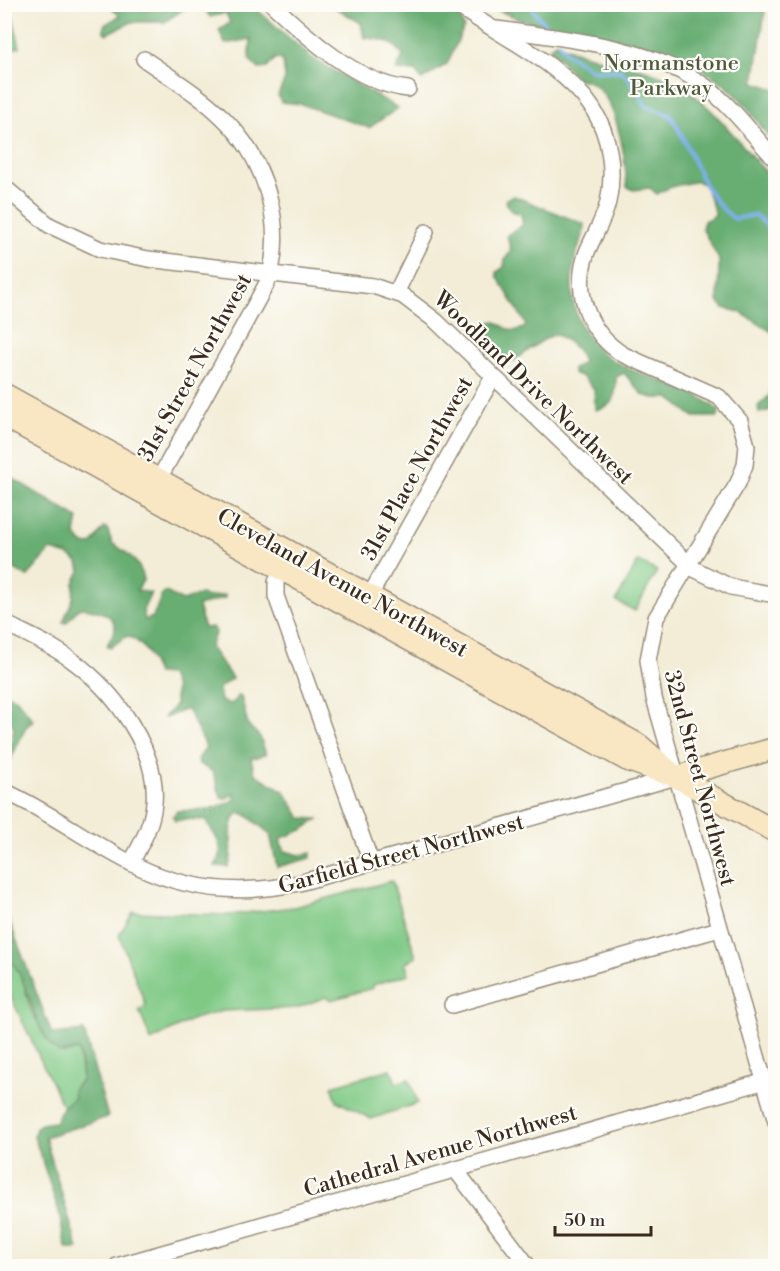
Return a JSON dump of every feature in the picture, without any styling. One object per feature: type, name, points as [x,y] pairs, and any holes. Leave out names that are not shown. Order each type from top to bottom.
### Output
[{"type":"main road","name":"Cleveland Avenue Northwest","points":[[7,407],[504,682],[639,745],[676,777],[776,832]]},
{"type":"main road","name":"Garfield Street Northwest","points":[[676,777],[776,748]]},
{"type":"street","points":[[272,4],[327,53],[391,87],[408,89]]},
{"type":"street","name":"32nd Street Northwest","points":[[457,5],[493,28],[575,88],[592,108],[605,137],[611,171],[610,195],[582,272],[584,302],[591,323],[608,343],[624,355],[719,398],[732,409],[742,427],[747,452],[742,477],[656,618],[648,660],[651,689],[718,929],[770,1079],[776,1122]]},
{"type":"street","points":[[493,28],[560,38],[645,58],[688,74],[729,107],[776,160]]},
{"type":"street","name":"31st Street Northwest","points":[[144,59],[222,117],[251,153],[262,177],[272,212],[271,273],[154,488]]},
{"type":"street","name":"Woodland Drive Northwest","points":[[4,187],[49,225],[100,249],[148,259],[373,285],[396,293],[423,310],[688,565],[707,578],[731,587],[776,595]]},
{"type":"street","points":[[396,293],[426,232]]},
{"type":"street","name":"31st Place Northwest","points":[[365,605],[493,377]]},
{"type":"street","points":[[286,560],[276,582],[276,596],[371,862]]},
{"type":"street","points":[[4,623],[61,653],[87,672],[117,705],[141,745],[152,773],[154,804],[148,830],[131,863]]},
{"type":"street","name":"Garfield Street Northwest","points":[[4,791],[50,813],[131,863],[177,881],[211,888],[245,890],[299,884],[676,777]]},
{"type":"street","points":[[452,1005],[718,929]]},
{"type":"street","name":"Cathedral Avenue Northwest","points":[[117,1266],[770,1079]]},
{"type":"street","points":[[455,1169],[528,1266]]},
{"type":"green space","points":[[4,5],[10,5],[20,47],[5,51]]},
{"type":"green space","points":[[113,5],[133,5],[146,11],[165,5],[196,5],[187,7],[165,22],[132,22],[107,34],[104,32],[104,25],[120,16],[112,8]]},
{"type":"green space","points":[[202,5],[252,5],[312,58],[398,108],[369,128],[301,104],[281,102],[278,95],[285,79],[283,61],[276,58],[267,68],[259,69],[249,59],[251,39],[225,44],[219,30],[230,23],[226,13],[210,17]]},
{"type":"green space","points":[[331,5],[438,5],[460,17],[464,27],[447,64],[422,80],[415,71],[396,70],[403,56],[395,47],[386,41],[364,38],[361,23]]},
{"type":"green space","points":[[484,5],[766,5],[754,82],[775,89],[775,145],[736,95],[714,77],[690,63],[639,44],[525,21]]},
{"type":"green space","points":[[555,43],[586,55],[646,70],[678,84],[718,117],[775,181],[775,334],[740,312],[724,308],[718,301],[719,260],[702,228],[704,221],[714,216],[715,213],[705,185],[697,181],[672,187],[657,194],[650,188],[633,190],[627,187],[621,140],[610,106],[602,92],[591,83],[578,79],[549,48]]},
{"type":"green space","points":[[514,196],[584,224],[584,233],[573,269],[572,295],[582,327],[596,347],[614,361],[634,371],[700,397],[719,411],[718,417],[694,417],[669,398],[653,398],[643,395],[624,373],[616,377],[615,395],[610,403],[595,410],[594,389],[583,377],[573,373],[573,369],[583,362],[579,353],[565,339],[556,334],[513,361],[501,356],[491,348],[485,337],[485,324],[494,321],[515,331],[524,328],[526,324],[497,276],[497,272],[504,267],[505,259],[511,251],[507,235],[523,225],[521,214],[511,211],[506,202],[506,199]]},
{"type":"green space","points":[[775,381],[775,409],[759,413],[758,406],[769,396]]},
{"type":"green space","points":[[4,473],[78,518],[75,534],[82,544],[91,545],[104,528],[107,528],[112,543],[132,558],[142,572],[144,579],[137,590],[151,593],[143,610],[145,620],[153,617],[162,594],[166,592],[183,601],[201,594],[208,597],[225,595],[225,598],[198,606],[204,628],[212,627],[216,631],[210,647],[232,678],[219,688],[221,701],[230,704],[237,696],[241,696],[248,725],[260,737],[266,754],[251,759],[255,774],[284,791],[301,818],[318,819],[280,841],[285,851],[300,855],[311,853],[311,858],[277,867],[270,834],[245,814],[238,813],[232,826],[228,867],[215,866],[219,859],[220,846],[206,820],[175,821],[173,816],[177,811],[212,809],[233,801],[235,793],[225,799],[221,798],[213,772],[199,764],[198,759],[206,747],[187,709],[164,718],[175,705],[175,688],[170,675],[157,674],[149,657],[138,642],[127,636],[111,647],[107,646],[115,628],[114,623],[106,615],[94,610],[78,609],[66,623],[63,622],[73,598],[74,583],[80,571],[78,562],[68,555],[51,550],[27,577],[5,563]]},
{"type":"green space","points":[[638,561],[657,571],[635,611],[616,601]]},
{"type":"green space","points":[[4,692],[17,699],[33,720],[26,727],[11,759],[8,757],[14,727],[5,712]]},
{"type":"green space","points":[[392,881],[416,957],[405,963],[409,974],[373,985],[373,988],[331,1000],[326,997],[297,1008],[223,1011],[193,1019],[151,1041],[139,1010],[146,1006],[119,935],[133,912],[229,915],[294,907]]},
{"type":"green space","points":[[4,907],[52,1034],[84,1031],[108,1117],[45,1137],[78,1249],[67,1249],[65,1244],[59,1212],[34,1136],[36,1128],[41,1124],[55,1122],[63,1107],[74,1098],[73,1090],[82,1079],[80,1055],[78,1050],[59,1053],[41,1030],[19,974],[13,964],[5,959]]},
{"type":"green space","points":[[5,959],[12,963],[21,974],[29,1005],[43,1028],[64,1054],[78,1050],[82,1079],[75,1087],[74,1098],[63,1107],[5,989]]},
{"type":"green space","points":[[391,1069],[396,1083],[409,1079],[418,1103],[371,1119],[337,1101],[332,1086]]},
{"type":"waterway","points":[[421,4],[443,4]]},
{"type":"waterway","points":[[528,4],[551,32]]},
{"type":"waterway","points":[[559,43],[566,53],[592,70],[620,71],[629,78],[646,106],[670,115],[705,185],[723,209],[735,219],[755,215],[772,230],[776,239]]},
{"type":"park label","name":"Normanstone Parkway","points":[[671,74]]}]
